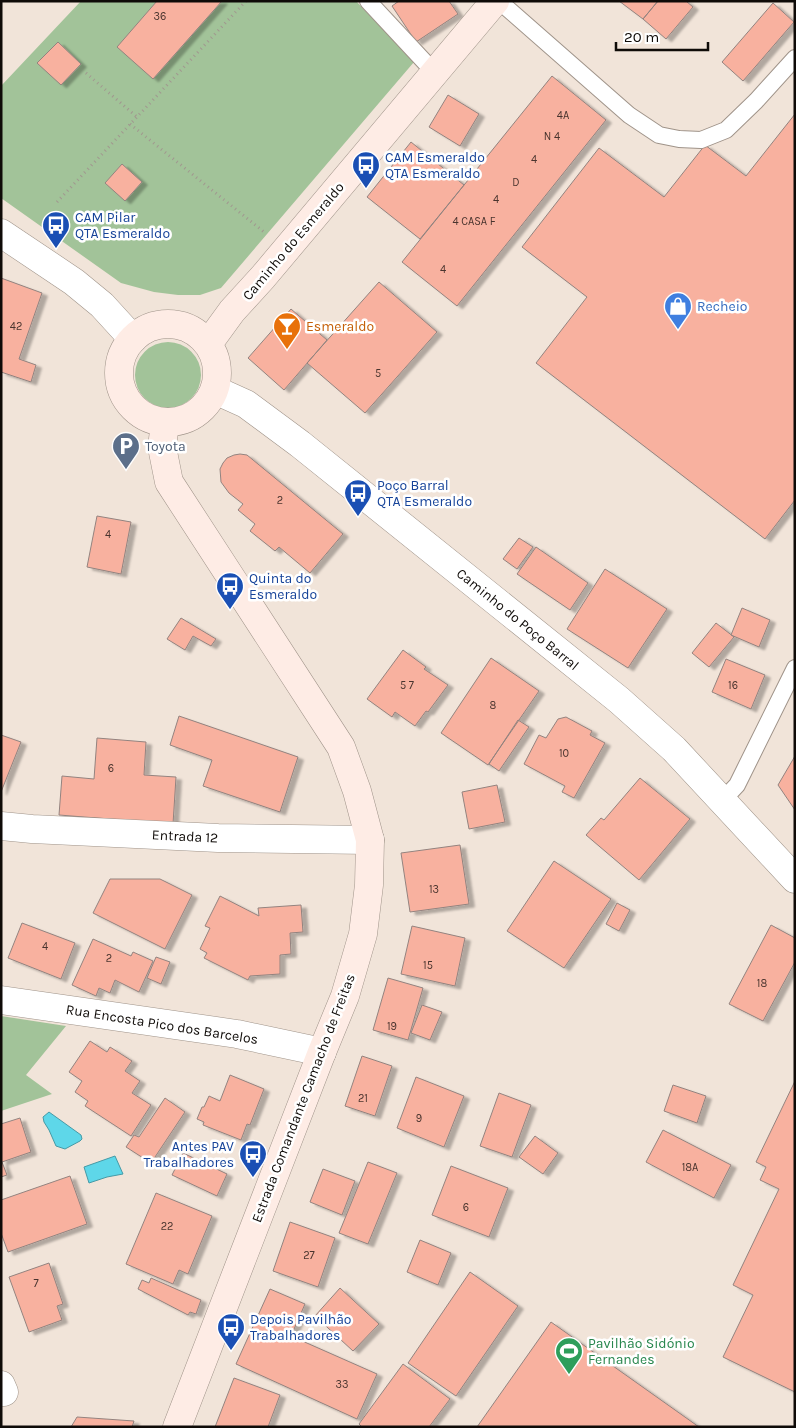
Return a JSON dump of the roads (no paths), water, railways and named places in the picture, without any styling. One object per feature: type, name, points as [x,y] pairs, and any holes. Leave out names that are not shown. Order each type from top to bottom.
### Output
[{"type":"main road","name":"Caminho do Esmeraldo","points":[[208,344],[232,311],[263,277],[495,1]]},
{"type":"main road","points":[[176,324],[191,329],[208,344],[217,363],[218,377],[215,390],[208,403],[197,414],[183,420],[165,423],[154,420],[139,412],[127,400],[121,385],[119,368],[123,353],[133,339],[145,330],[160,325],[176,324]]},
{"type":"main road","name":"Estrada Comandante Camacho de Freitas","points":[[165,423],[162,447],[169,482],[341,747],[357,791],[370,840],[369,885],[363,934],[345,996],[177,1427]]},
{"type":"street","points":[[1,233],[74,282],[102,305],[133,339]]},
{"type":"street","name":"Caminho do Poço Barral","points":[[215,390],[246,404],[300,444],[619,700],[674,749],[795,878]]},
{"type":"street","name":"Entrada 12","points":[[1,826],[218,838],[370,840]]},
{"type":"street","name":"Rua Encosta Pico dos Barcelos","points":[[1,1000],[237,1034],[322,1052]]},
{"type":"lane","points":[[368,1],[435,73]]},
{"type":"lane","points":[[499,1],[630,115],[659,135],[679,139],[701,140],[726,130],[756,101],[795,58]]},
{"type":"lane","points":[[722,801],[737,785],[795,668]]},
{"type":"water","points":[[49,1112],[81,1135],[82,1139],[65,1149],[56,1146],[44,1122],[43,1117]]},
{"type":"water","points":[[115,1156],[123,1174],[89,1183],[84,1167]]},
{"type":"place","name":"CAM Esmeraldo QTA Esmeraldo","points":[[366,189]]},
{"type":"place","name":"CAM Pilar QTA Esmeraldo","points":[[56,249]]},
{"type":"place","name":"Recheio","points":[[678,330]]},
{"type":"place","name":"Esmeraldo","points":[[287,350]]},
{"type":"place","name":"Toyota","points":[[126,470]]},
{"type":"place","name":"Poço Barral QTA Esmeraldo","points":[[358,517]]},
{"type":"place","name":"Quinta do Esmeraldo","points":[[230,610]]},
{"type":"place","name":"Antes PAV Trabalhadores","points":[[253,1178]]},
{"type":"place","name":"Depois Pavilhão Trabalhadores","points":[[231,1351]]},
{"type":"place","name":"Pavilhão Sidónio Fernandes","points":[[569,1375]]}]
